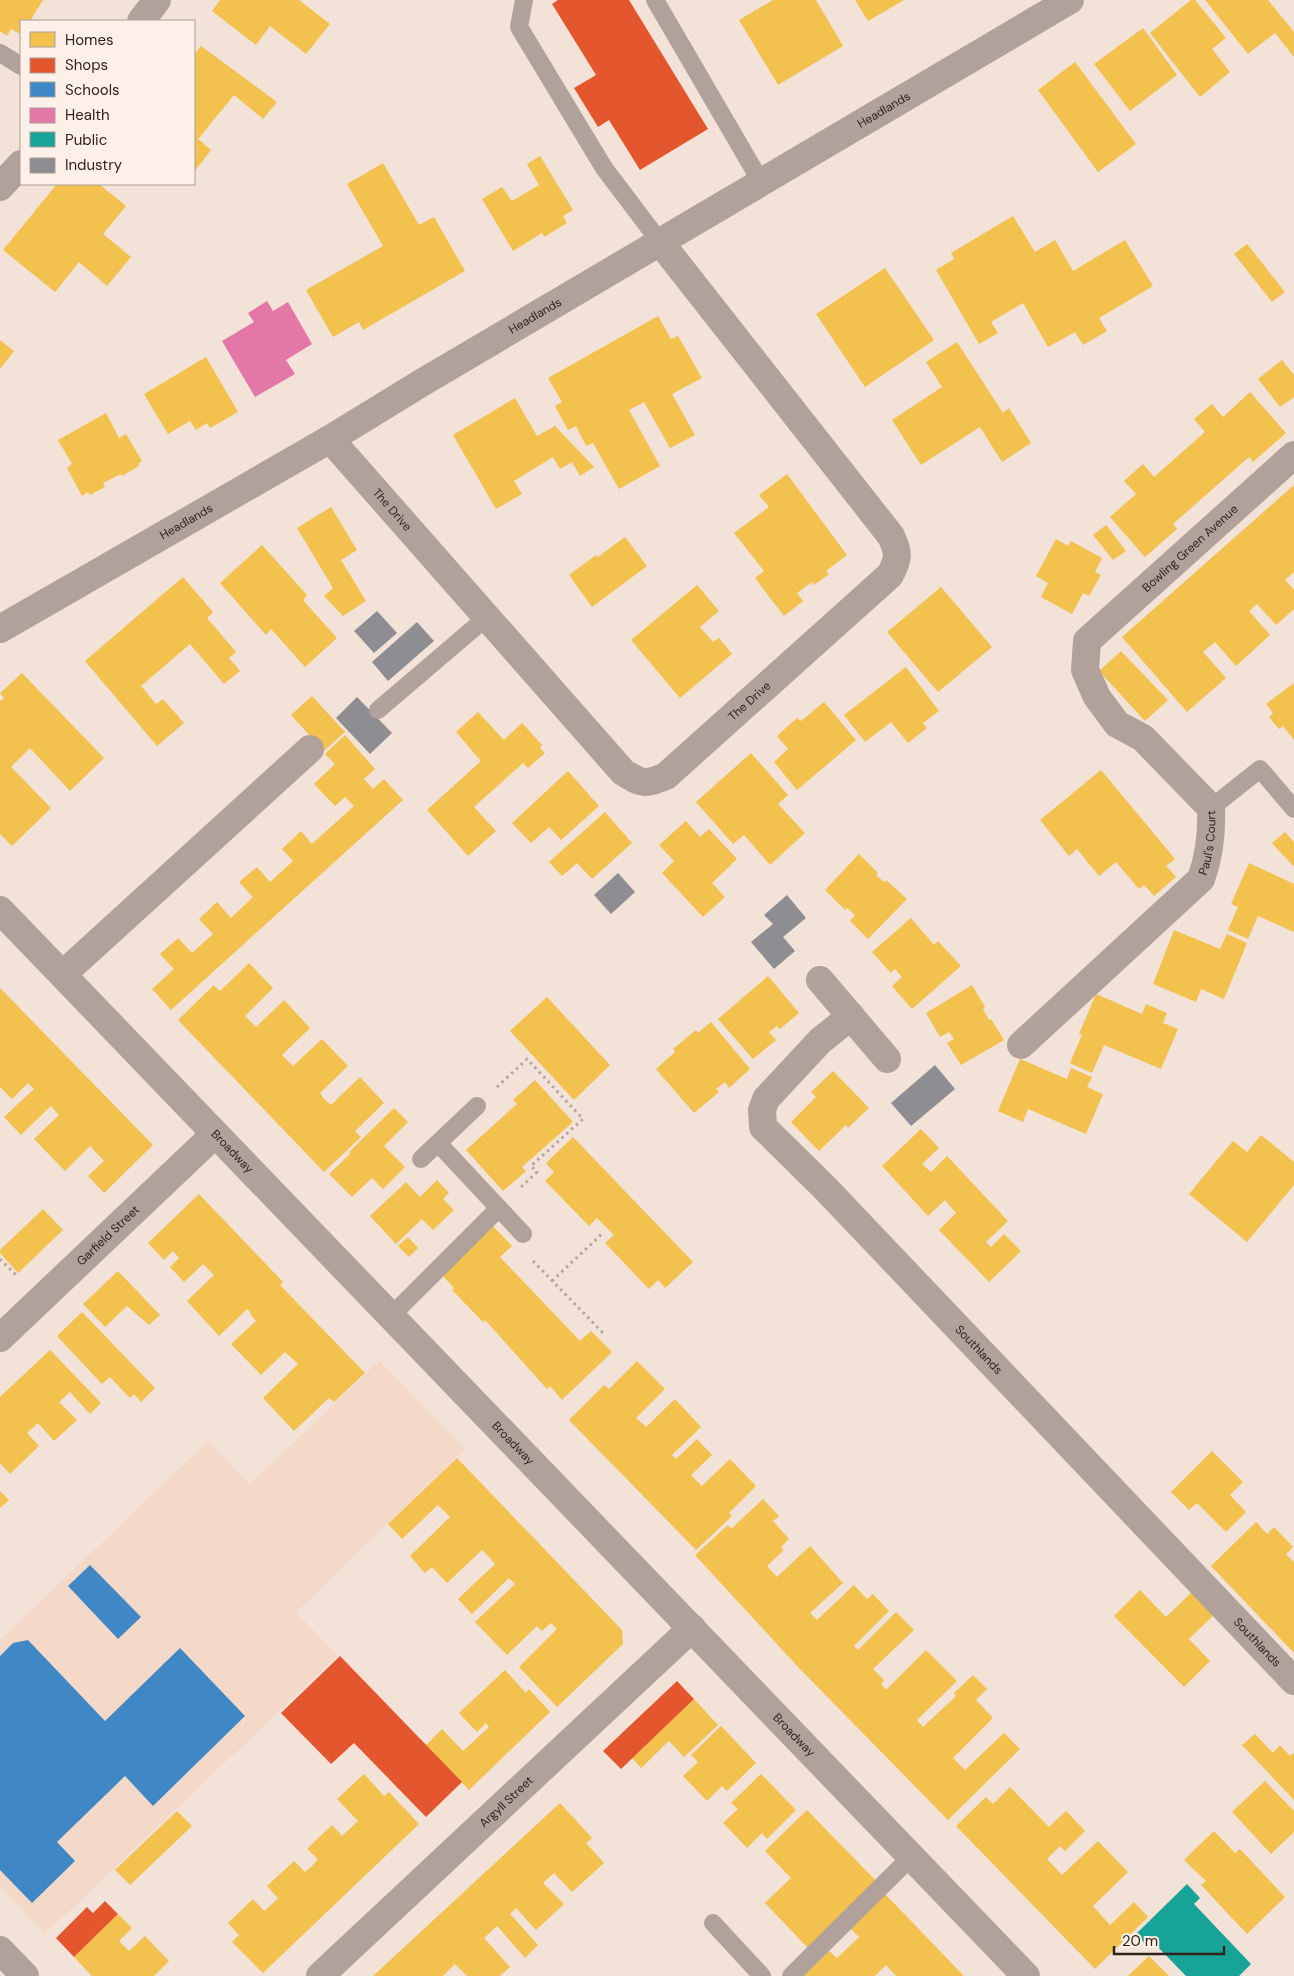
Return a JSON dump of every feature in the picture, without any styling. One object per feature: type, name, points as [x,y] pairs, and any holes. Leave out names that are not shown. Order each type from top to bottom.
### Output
[{"type":"street","points":[[141,20],[157,0]]},
{"type":"street","name":"Headlands","points":[[0,629],[330,439],[423,382],[1070,0]]},
{"type":"street","points":[[0,186],[20,165]]},
{"type":"street","name":"The Drive","points":[[330,439],[624,772],[637,781],[651,783],[666,776],[890,574],[897,562],[898,550],[891,536],[660,242]]},
{"type":"street","name":"Bowling Green Avenue","points":[[1087,641],[1294,455]]},
{"type":"street","name":"Paul's Court","points":[[1020,1045],[1201,879],[1208,860],[1212,833],[1211,808],[1143,738],[1117,724],[1097,697],[1085,670],[1087,641]]},
{"type":"street","points":[[63,974],[310,749]]},
{"type":"street","name":"Broadway","points":[[0,910],[1026,1976]]},
{"type":"street","points":[[820,980],[888,1058]]},
{"type":"street","name":"Southlands","points":[[851,1016],[820,1041],[766,1099],[762,1110],[763,1127],[825,1188],[1294,1681]]},
{"type":"street","name":"Garfield Street","points":[[0,1338],[215,1134]]},
{"type":"street","name":"Argyll Street","points":[[320,1976],[692,1628]]},
{"type":"street","points":[[0,1950],[25,1976]]},
{"type":"lane","points":[[524,0],[519,27],[604,168],[660,242]]},
{"type":"lane","points":[[655,0],[761,182]]},
{"type":"lane","points":[[0,53],[20,65]]},
{"type":"lane","points":[[378,710],[486,616]]},
{"type":"lane","points":[[1211,808],[1260,769],[1294,809]]},
{"type":"lane","points":[[421,1159],[477,1106]]},
{"type":"lane","points":[[438,1143],[523,1234]]},
{"type":"lane","points":[[391,1316],[499,1208]]},
{"type":"lane","points":[[791,1976],[911,1857]]},
{"type":"lane","points":[[713,1923],[762,1976]]},
{"type":"path","points":[[477,1106],[527,1059],[583,1119],[531,1166],[537,1172],[499,1208]]},
{"type":"path","points":[[552,1280],[604,1232]]},
{"type":"path","points":[[523,1234],[515,1241],[604,1334]]},
{"type":"shaded area","points":[[379,1361],[465,1449],[296,1612],[338,1655],[45,1934],[0,1887],[0,1640],[208,1441],[250,1484]]},
{"type":"building: Homes","points":[[0,0],[43,0],[31,20],[20,20],[20,34],[11,29],[7,36],[0,31]]},
{"type":"building: Homes","points":[[220,0],[299,0],[330,24],[306,54],[270,26],[256,45],[212,11]]},
{"type":"building: Homes","points":[[773,0],[816,0],[843,46],[778,85],[739,20]]},
{"type":"building: Homes","points":[[855,0],[904,0],[868,21]]},
{"type":"building: Homes","points":[[1191,0],[1195,0],[1226,38],[1212,49],[1230,72],[1200,97],[1150,33]]},
{"type":"building: Homes","points":[[1205,0],[1268,0],[1294,32],[1294,57],[1275,33],[1248,54]]},
{"type":"building: Homes","points":[[1143,28],[1177,75],[1130,111],[1094,64]]},
{"type":"building: Homes","points":[[201,46],[277,102],[263,119],[234,95],[198,139],[211,150],[195,171],[195,54]]},
{"type":"building: Homes","points":[[1075,62],[1136,144],[1098,172],[1038,90]]},
{"type":"building: Homes","points":[[540,156],[573,210],[563,216],[567,223],[544,237],[542,233],[513,251],[482,199],[502,187],[512,201],[539,185],[527,164]]},
{"type":"building: Homes","points":[[383,163],[419,225],[434,217],[465,271],[363,330],[359,322],[333,337],[306,290],[383,246],[347,184]]},
{"type":"building: Homes","points":[[56,185],[100,185],[126,206],[103,234],[131,257],[107,286],[79,262],[55,292],[3,250]]},
{"type":"building: Homes","points":[[1013,216],[1035,252],[1055,240],[1073,271],[1125,240],[1153,286],[1099,318],[1107,331],[1083,345],[1075,332],[1048,347],[1023,303],[991,322],[998,333],[979,344],[936,270],[954,259],[951,253]]},
{"type":"building: Homes","points":[[1247,244],[1285,292],[1272,302],[1234,254]]},
{"type":"building: Homes","points":[[885,268],[934,340],[865,387],[816,314]]},
{"type":"building: Homes","points":[[658,316],[671,339],[678,336],[702,378],[672,394],[695,435],[670,448],[644,402],[629,410],[660,466],[619,489],[593,443],[586,446],[576,426],[568,430],[555,406],[562,402],[548,378]]},
{"type":"building: Homes","points":[[0,340],[14,351],[0,369]]},
{"type":"building: Homes","points":[[957,342],[1003,413],[1009,408],[1031,443],[1002,462],[980,427],[921,465],[892,420],[942,387],[926,362]]},
{"type":"building: Homes","points":[[206,357],[238,412],[210,428],[207,423],[196,430],[190,421],[168,434],[144,394]]},
{"type":"building: Homes","points":[[1282,360],[1294,375],[1294,397],[1280,407],[1258,379]]},
{"type":"building: Homes","points":[[1250,392],[1286,433],[1253,462],[1249,457],[1173,524],[1177,529],[1145,557],[1110,517],[1136,494],[1124,481],[1143,464],[1154,477],[1205,432],[1194,419],[1212,404],[1223,417]]},
{"type":"building: Homes","points":[[515,398],[537,436],[555,426],[594,467],[580,476],[572,462],[560,469],[553,457],[514,481],[522,494],[496,509],[453,435]]},
{"type":"building: Homes","points":[[106,413],[119,438],[126,434],[142,461],[138,464],[139,466],[122,476],[121,474],[103,483],[105,487],[90,495],[88,492],[82,496],[67,468],[72,464],[58,440]]},
{"type":"building: Homes","points":[[787,474],[847,555],[826,571],[829,574],[814,585],[812,582],[797,593],[803,601],[784,616],[755,578],[764,571],[734,533],[769,507],[759,495]]},
{"type":"building: Homes","points":[[1294,485],[1294,572],[1285,580],[1294,590],[1294,609],[1276,625],[1257,604],[1249,611],[1270,635],[1236,666],[1215,642],[1203,652],[1226,678],[1187,712],[1122,637]]},
{"type":"building: Homes","points":[[331,507],[357,550],[341,560],[366,601],[343,616],[324,596],[333,588],[297,528]]},
{"type":"building: Homes","points":[[1106,525],[1126,551],[1113,560],[1093,535]]},
{"type":"building: Homes","points":[[625,537],[647,566],[592,607],[569,575]]},
{"type":"building: Homes","points":[[1056,539],[1068,546],[1071,541],[1102,558],[1095,572],[1101,575],[1089,596],[1083,593],[1072,614],[1041,597],[1048,583],[1036,576]]},
{"type":"building: Homes","points":[[262,545],[307,595],[303,600],[337,638],[305,667],[271,629],[266,635],[220,583]]},
{"type":"building: Homes","points":[[183,577],[213,612],[207,618],[236,652],[229,658],[240,671],[224,684],[190,644],[141,686],[156,704],[163,699],[184,723],[157,746],[85,661]]},
{"type":"building: Homes","points":[[697,585],[719,611],[700,627],[713,642],[719,638],[732,654],[680,698],[631,640]]},
{"type":"building: Homes","points":[[941,587],[992,647],[938,692],[887,632]]},
{"type":"building: Homes","points":[[1121,651],[1168,700],[1145,721],[1099,671]]},
{"type":"building: Homes","points":[[906,667],[939,711],[923,723],[927,728],[908,743],[891,722],[865,742],[844,715]]},
{"type":"building: Homes","points":[[22,673],[104,758],[70,791],[30,748],[11,767],[51,808],[12,846],[0,834],[0,701],[4,698],[0,693]]},
{"type":"building: Homes","points":[[1294,683],[1294,740],[1283,726],[1279,729],[1269,717],[1273,713],[1266,704]]},
{"type":"building: Homes","points":[[312,696],[345,732],[324,751],[291,715]]},
{"type":"building: Homes","points":[[824,702],[856,740],[797,790],[774,762],[788,749],[777,736],[797,718],[801,721]]},
{"type":"building: Homes","points":[[478,712],[504,740],[522,723],[542,745],[540,748],[545,753],[528,768],[523,763],[474,807],[496,831],[468,856],[427,810],[481,761],[456,732]]},
{"type":"building: Homes","points":[[345,735],[375,769],[364,779],[373,789],[384,779],[403,800],[171,1010],[152,989],[174,969],[160,954],[178,938],[192,953],[213,934],[199,919],[217,902],[231,918],[253,897],[239,882],[257,867],[270,882],[293,861],[282,849],[301,831],[312,844],[354,806],[345,797],[335,806],[314,784],[335,764],[325,754]]},
{"type":"building: Homes","points":[[751,753],[788,795],[778,804],[805,833],[770,865],[744,835],[733,844],[696,802]]},
{"type":"building: Homes","points":[[1101,770],[1175,859],[1166,866],[1176,877],[1154,896],[1144,885],[1139,889],[1116,862],[1099,876],[1077,849],[1069,856],[1040,820]]},
{"type":"building: Homes","points":[[568,771],[599,806],[561,840],[549,827],[531,843],[512,823]]},
{"type":"building: Homes","points":[[605,812],[632,843],[592,879],[577,863],[562,876],[549,862]]},
{"type":"building: Homes","points":[[686,821],[700,837],[709,829],[737,859],[712,883],[725,897],[703,917],[662,873],[674,861],[659,845]]},
{"type":"building: Homes","points":[[1285,832],[1294,842],[1294,867],[1272,843]]},
{"type":"building: Homes","points":[[859,854],[878,873],[876,875],[884,882],[886,880],[907,899],[868,939],[850,921],[855,915],[847,908],[845,910],[825,890]]},
{"type":"building: Homes","points":[[1249,863],[1294,884],[1294,932],[1258,916],[1248,939],[1228,930],[1238,907],[1231,904]]},
{"type":"building: Homes","points":[[911,918],[934,945],[938,941],[961,966],[912,1009],[892,986],[902,977],[895,969],[891,973],[872,952]]},
{"type":"building: Homes","points":[[1174,930],[1220,949],[1227,934],[1247,943],[1224,999],[1201,989],[1196,1002],[1153,984]]},
{"type":"building: Homes","points":[[249,963],[273,988],[245,1016],[256,1027],[284,1000],[310,1028],[282,1055],[293,1066],[322,1039],[348,1066],[320,1093],[324,1099],[331,1105],[360,1077],[384,1103],[355,1131],[361,1137],[324,1172],[178,1020],[214,985],[220,991]]},
{"type":"building: Homes","points":[[768,976],[799,1013],[780,1029],[777,1026],[769,1032],[776,1040],[753,1059],[718,1019]]},
{"type":"building: Homes","points":[[972,985],[985,1007],[983,1009],[989,1020],[991,1019],[1004,1040],[961,1065],[947,1043],[954,1039],[949,1032],[940,1037],[926,1013]]},
{"type":"building: Homes","points":[[0,988],[153,1145],[104,1193],[88,1176],[104,1161],[90,1146],[65,1171],[34,1139],[59,1115],[51,1106],[21,1135],[4,1117],[34,1089],[28,1083],[12,1099],[0,1087]]},
{"type":"building: Homes","points":[[1096,994],[1142,1014],[1146,1004],[1167,1013],[1163,1023],[1178,1029],[1161,1069],[1104,1045],[1092,1073],[1070,1063],[1082,1035],[1079,1034]]},
{"type":"building: Homes","points":[[547,997],[610,1065],[574,1100],[510,1031]]},
{"type":"building: Homes","points":[[711,1022],[750,1069],[729,1088],[725,1082],[716,1089],[719,1092],[694,1113],[656,1069],[675,1052],[673,1049],[696,1030],[698,1033]]},
{"type":"building: Homes","points":[[1020,1059],[1067,1079],[1071,1068],[1092,1077],[1087,1087],[1103,1094],[1086,1134],[1028,1109],[1023,1122],[998,1111]]},
{"type":"building: Homes","points":[[833,1071],[869,1108],[848,1128],[846,1125],[819,1151],[791,1122],[816,1097],[811,1092]]},
{"type":"building: Homes","points":[[535,1080],[573,1122],[522,1167],[526,1171],[503,1191],[466,1150],[517,1104],[513,1100]]},
{"type":"building: Homes","points":[[394,1108],[408,1122],[384,1146],[405,1167],[383,1189],[372,1178],[352,1197],[329,1174]]},
{"type":"building: Homes","points":[[921,1129],[939,1148],[922,1164],[931,1172],[947,1156],[1008,1221],[986,1242],[991,1247],[1004,1234],[1021,1251],[989,1282],[939,1230],[956,1213],[945,1200],[928,1216],[882,1166]]},
{"type":"building: Homes","points":[[1261,1135],[1294,1162],[1294,1185],[1247,1242],[1189,1194],[1233,1141],[1247,1152]]},
{"type":"building: Homes","points":[[573,1137],[693,1262],[665,1288],[658,1280],[649,1289],[605,1243],[614,1235],[597,1218],[589,1226],[545,1181],[554,1172],[546,1163]]},
{"type":"building: Homes","points":[[437,1180],[449,1193],[443,1199],[454,1210],[433,1230],[422,1219],[396,1244],[370,1216],[406,1182],[420,1197]]},
{"type":"building: Homes","points":[[199,1194],[283,1282],[280,1285],[365,1373],[334,1402],[329,1398],[294,1431],[263,1398],[298,1364],[285,1352],[261,1375],[231,1344],[256,1321],[251,1313],[247,1309],[219,1336],[187,1301],[214,1275],[203,1264],[184,1282],[170,1267],[179,1258],[173,1251],[164,1260],[148,1243]]},
{"type":"building: Homes","points":[[43,1209],[63,1230],[18,1273],[0,1253],[0,1250]]},
{"type":"building: Homes","points":[[492,1225],[512,1246],[500,1257],[580,1341],[591,1331],[612,1352],[562,1400],[550,1386],[547,1389],[485,1320],[483,1322],[452,1290],[454,1288],[441,1274]]},
{"type":"building: Homes","points":[[408,1237],[418,1248],[409,1257],[398,1246]]},
{"type":"building: Homes","points":[[118,1271],[160,1315],[149,1325],[127,1306],[105,1327],[83,1304]]},
{"type":"building: Homes","points":[[82,1312],[155,1388],[141,1402],[134,1394],[130,1398],[110,1377],[102,1384],[57,1336]]},
{"type":"building: Homes","points":[[50,1350],[101,1403],[90,1414],[70,1392],[59,1402],[77,1420],[54,1441],[38,1423],[27,1433],[39,1446],[10,1474],[0,1463],[0,1397]]},
{"type":"building: Homes","points":[[637,1361],[665,1389],[636,1418],[646,1427],[675,1399],[701,1427],[672,1455],[676,1459],[697,1439],[712,1455],[691,1475],[702,1486],[730,1459],[756,1486],[729,1513],[732,1516],[696,1550],[569,1420],[604,1385],[609,1389]]},
{"type":"building: Homes","points":[[1212,1451],[1243,1482],[1230,1495],[1246,1512],[1226,1532],[1197,1503],[1189,1510],[1171,1492]]},
{"type":"building: Homes","points":[[457,1458],[622,1630],[623,1644],[557,1707],[519,1667],[557,1629],[551,1623],[542,1631],[537,1626],[507,1655],[475,1622],[515,1584],[509,1578],[472,1614],[458,1599],[495,1564],[488,1556],[482,1550],[447,1583],[432,1567],[425,1573],[410,1556],[450,1517],[438,1505],[402,1539],[388,1524]]},
{"type":"building: Homes","points":[[0,1491],[9,1500],[0,1508]]},
{"type":"building: Homes","points":[[763,1499],[779,1516],[773,1521],[789,1539],[781,1547],[784,1550],[767,1566],[777,1577],[810,1546],[843,1583],[810,1613],[817,1620],[854,1585],[867,1599],[873,1594],[889,1611],[854,1646],[858,1650],[896,1612],[914,1630],[873,1669],[884,1680],[881,1684],[886,1690],[926,1650],[957,1681],[917,1720],[923,1727],[956,1696],[954,1693],[973,1675],[987,1689],[976,1700],[993,1718],[953,1758],[965,1770],[1004,1733],[1020,1749],[948,1820],[798,1667],[695,1555],[728,1525],[731,1529]]},
{"type":"building: Homes","points":[[1256,1522],[1267,1534],[1274,1527],[1293,1547],[1286,1554],[1294,1562],[1294,1653],[1211,1566]]},
{"type":"building: Homes","points":[[1140,1590],[1166,1617],[1194,1590],[1216,1613],[1189,1639],[1210,1661],[1184,1687],[1114,1616]]},
{"type":"building: Homes","points":[[505,1670],[526,1693],[529,1689],[550,1712],[469,1790],[426,1745],[442,1729],[463,1751],[489,1727],[486,1723],[477,1732],[459,1713]]},
{"type":"building: Homes","points":[[694,1699],[718,1725],[684,1757],[669,1741],[641,1768],[632,1758]]},
{"type":"building: Homes","points":[[721,1726],[756,1763],[727,1791],[722,1786],[707,1801],[683,1776],[698,1762],[691,1755]]},
{"type":"building: Homes","points":[[1255,1734],[1273,1753],[1280,1745],[1290,1756],[1294,1753],[1294,1800],[1242,1745]]},
{"type":"building: Homes","points":[[364,1774],[384,1796],[389,1792],[419,1824],[263,1973],[232,1942],[239,1935],[228,1923],[253,1899],[264,1911],[272,1904],[278,1898],[267,1886],[294,1861],[305,1872],[311,1867],[318,1859],[307,1849],[332,1825],[342,1836],[358,1821],[337,1799]]},
{"type":"building: Homes","points":[[761,1774],[796,1810],[767,1839],[762,1833],[747,1848],[723,1823],[738,1809],[731,1803]]},
{"type":"building: Homes","points":[[1265,1781],[1294,1811],[1294,1832],[1271,1854],[1232,1812]]},
{"type":"building: Homes","points":[[1010,1787],[1049,1827],[1066,1811],[1085,1831],[1065,1851],[1060,1846],[1047,1859],[1062,1875],[1098,1841],[1128,1872],[1093,1906],[1110,1925],[1134,1902],[1148,1917],[1095,1969],[956,1826],[986,1797],[993,1804]]},
{"type":"building: Homes","points":[[560,1803],[592,1838],[586,1843],[604,1863],[572,1892],[554,1873],[543,1883],[564,1904],[536,1930],[516,1908],[510,1914],[538,1945],[525,1958],[497,1926],[484,1938],[510,1967],[500,1976],[467,1976],[455,1964],[443,1976],[373,1976]]},
{"type":"building: Homes","points":[[807,1810],[877,1882],[809,1949],[765,1903],[791,1878],[765,1851]]},
{"type":"building: Homes","points":[[177,1811],[192,1826],[130,1885],[115,1870]]},
{"type":"building: Homes","points":[[1214,1831],[1235,1853],[1240,1849],[1285,1897],[1247,1934],[1201,1885],[1206,1881],[1184,1860]]},
{"type":"building: Homes","points":[[885,1894],[964,1976],[896,1976],[886,1965],[875,1976],[803,1976],[829,1951],[837,1958],[859,1937],[850,1928]]},
{"type":"building: Homes","points":[[118,1914],[132,1928],[119,1941],[129,1951],[145,1936],[169,1961],[154,1976],[92,1976],[74,1957]]},
{"type":"building: Homes","points":[[1149,1956],[1169,1976],[1128,1976]]},
{"type":"building: Shops","points":[[558,0],[629,0],[708,129],[640,170],[609,120],[598,127],[574,88],[596,75],[552,4]]},
{"type":"building: Shops","points":[[340,1656],[462,1782],[426,1817],[354,1743],[331,1764],[281,1713]]},
{"type":"building: Shops","points":[[677,1681],[694,1699],[621,1769],[603,1751]]},
{"type":"building: Shops","points":[[105,1901],[118,1914],[74,1957],[56,1938],[87,1907],[93,1913]]},
{"type":"building: Schools","points":[[90,1565],[141,1617],[118,1639],[68,1586]]},
{"type":"building: Schools","points":[[28,1640],[105,1721],[180,1648],[245,1716],[153,1806],[125,1776],[57,1842],[75,1861],[32,1903],[0,1870],[0,1656],[13,1643]]},
{"type":"building: Health","points":[[267,301],[273,311],[288,302],[312,344],[286,360],[295,374],[255,397],[222,341],[254,322],[248,313]]},
{"type":"building: Public","points":[[1187,1884],[1200,1898],[1194,1904],[1251,1964],[1239,1976],[1186,1976],[1154,1943],[1149,1948],[1136,1934]]},
{"type":"building: Industry","points":[[377,611],[397,633],[374,653],[354,631]]},
{"type":"building: Industry","points":[[417,622],[434,641],[388,681],[372,662]]},
{"type":"building: Industry","points":[[357,697],[392,733],[370,754],[336,718]]},
{"type":"building: Industry","points":[[618,873],[635,892],[611,914],[594,895]]},
{"type":"building: Industry","points":[[787,895],[806,918],[783,937],[795,951],[774,969],[751,942],[773,924],[764,915]]},
{"type":"building: Industry","points":[[935,1065],[955,1089],[911,1126],[891,1103]]}]
